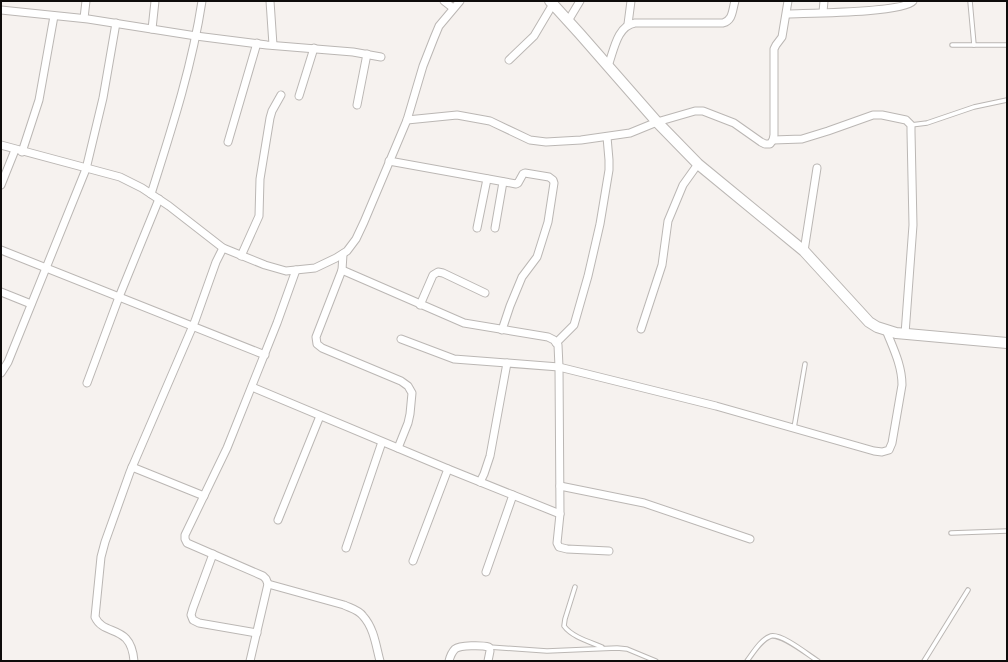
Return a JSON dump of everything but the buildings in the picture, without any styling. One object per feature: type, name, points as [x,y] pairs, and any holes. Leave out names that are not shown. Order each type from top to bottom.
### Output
[{"type":"street","points":[[84,18],[86,1]]},
{"type":"street","points":[[152,29],[155,1]]},
{"type":"street","points":[[151,194],[171,130],[196,36],[202,1]]},
{"type":"street","points":[[270,1],[273,45]]},
{"type":"street","points":[[444,1],[453,8]]},
{"type":"street","points":[[1,145],[120,178],[159,199],[223,248],[241,256],[286,271],[315,268],[343,254],[356,239],[407,120],[423,66],[439,26],[460,1]]},
{"type":"street","points":[[568,21],[580,1]]},
{"type":"street","points":[[628,24],[631,1]]},
{"type":"street","points":[[608,66],[619,34],[628,24],[635,22],[723,23],[729,21],[735,1]]},
{"type":"street","points":[[407,120],[457,115],[490,121],[519,136],[538,142],[581,140],[630,133],[657,122],[695,111],[703,111],[734,123],[761,142],[770,144],[773,140],[774,49],[782,38],[788,1]]},
{"type":"street","points":[[823,12],[824,1]]},
{"type":"street","points":[[787,14],[861,11],[894,7],[909,4],[913,1]]},
{"type":"street","points":[[509,60],[534,36],[551,3],[657,122],[698,164],[804,251],[866,318],[877,327],[905,334],[1007,343]]},
{"type":"street","points":[[1,10],[84,18],[196,36],[354,52],[382,57]]},
{"type":"street","points":[[22,152],[39,100],[54,16]]},
{"type":"street","points":[[1,374],[8,362],[86,169],[103,98],[116,23]]},
{"type":"street","points":[[228,142],[257,43]]},
{"type":"street","points":[[299,96],[314,48]]},
{"type":"street","points":[[357,105],[367,54]]},
{"type":"street","points":[[241,256],[259,216],[260,179],[270,118],[272,110],[281,95]]},
{"type":"street","points":[[773,140],[802,139],[828,132],[873,115],[882,115],[906,120],[911,125],[913,225],[905,334]]},
{"type":"street","points":[[556,343],[574,325],[588,276],[600,224],[609,170],[607,137]]},
{"type":"street","points":[[1,185],[15,150]]},
{"type":"street","points":[[389,161],[516,184],[523,174],[549,177],[553,180],[554,183],[548,222],[537,257],[535,262],[524,272],[502,330]]},
{"type":"street","points":[[641,329],[662,265],[668,221],[683,185],[698,164]]},
{"type":"street","points":[[804,251],[817,168]]},
{"type":"street","points":[[477,228],[487,179]]},
{"type":"street","points":[[495,228],[503,182]]},
{"type":"street","points":[[87,383],[118,297],[159,199]]},
{"type":"street","points":[[134,661],[134,656],[126,638],[122,634],[102,626],[98,623],[95,617],[101,557],[132,467],[192,327],[216,262],[223,248]]},
{"type":"street","points":[[1,250],[265,355]]},
{"type":"street","points":[[343,254],[342,270],[316,337],[317,344],[322,348],[401,381],[408,386],[412,393],[410,414],[398,448]]},
{"type":"street","points":[[250,661],[268,584],[266,579],[263,576],[187,543],[185,535],[227,448],[265,355],[296,270]]},
{"type":"street","points":[[342,270],[464,324],[548,336],[554,340],[558,345],[559,367],[560,514],[557,542],[559,547],[567,549],[609,551]]},
{"type":"street","points":[[420,305],[433,275],[438,272],[485,293]]},
{"type":"street","points":[[1,292],[31,304]]},
{"type":"street","points":[[401,339],[454,359],[559,367],[716,406],[882,452],[889,450],[892,443],[902,385],[902,375],[899,363],[886,330]]},
{"type":"street","points":[[480,482],[490,456],[507,363]]},
{"type":"street","points":[[252,387],[382,442],[560,514]]},
{"type":"street","points":[[278,520],[320,416]]},
{"type":"street","points":[[346,548],[382,442]]},
{"type":"street","points":[[132,467],[204,496]]},
{"type":"street","points":[[413,561],[448,469]]},
{"type":"street","points":[[560,486],[644,503],[750,539]]},
{"type":"street","points":[[486,572],[513,495]]},
{"type":"street","points":[[212,554],[193,608],[191,615],[193,620],[199,623],[257,633]]},
{"type":"street","points":[[268,584],[344,605],[363,615],[370,627],[380,661]]},
{"type":"street","points":[[449,661],[454,650],[459,647],[484,646],[489,648],[490,651],[488,661]]},
{"type":"lane","points":[[970,1],[974,45]]},
{"type":"lane","points":[[952,45],[1007,45]]},
{"type":"lane","points":[[911,125],[927,123],[974,106],[1007,100]]},
{"type":"lane","points":[[794,428],[805,364]]},
{"type":"lane","points":[[951,533],[1007,531]]},
{"type":"lane","points":[[575,587],[564,626],[574,635],[603,648]]},
{"type":"lane","points":[[924,661],[968,590]]},
{"type":"lane","points":[[747,661],[761,644],[771,636],[785,640],[818,661]]},
{"type":"lane","points":[[489,648],[547,651],[603,648],[627,649],[656,661]]}]
